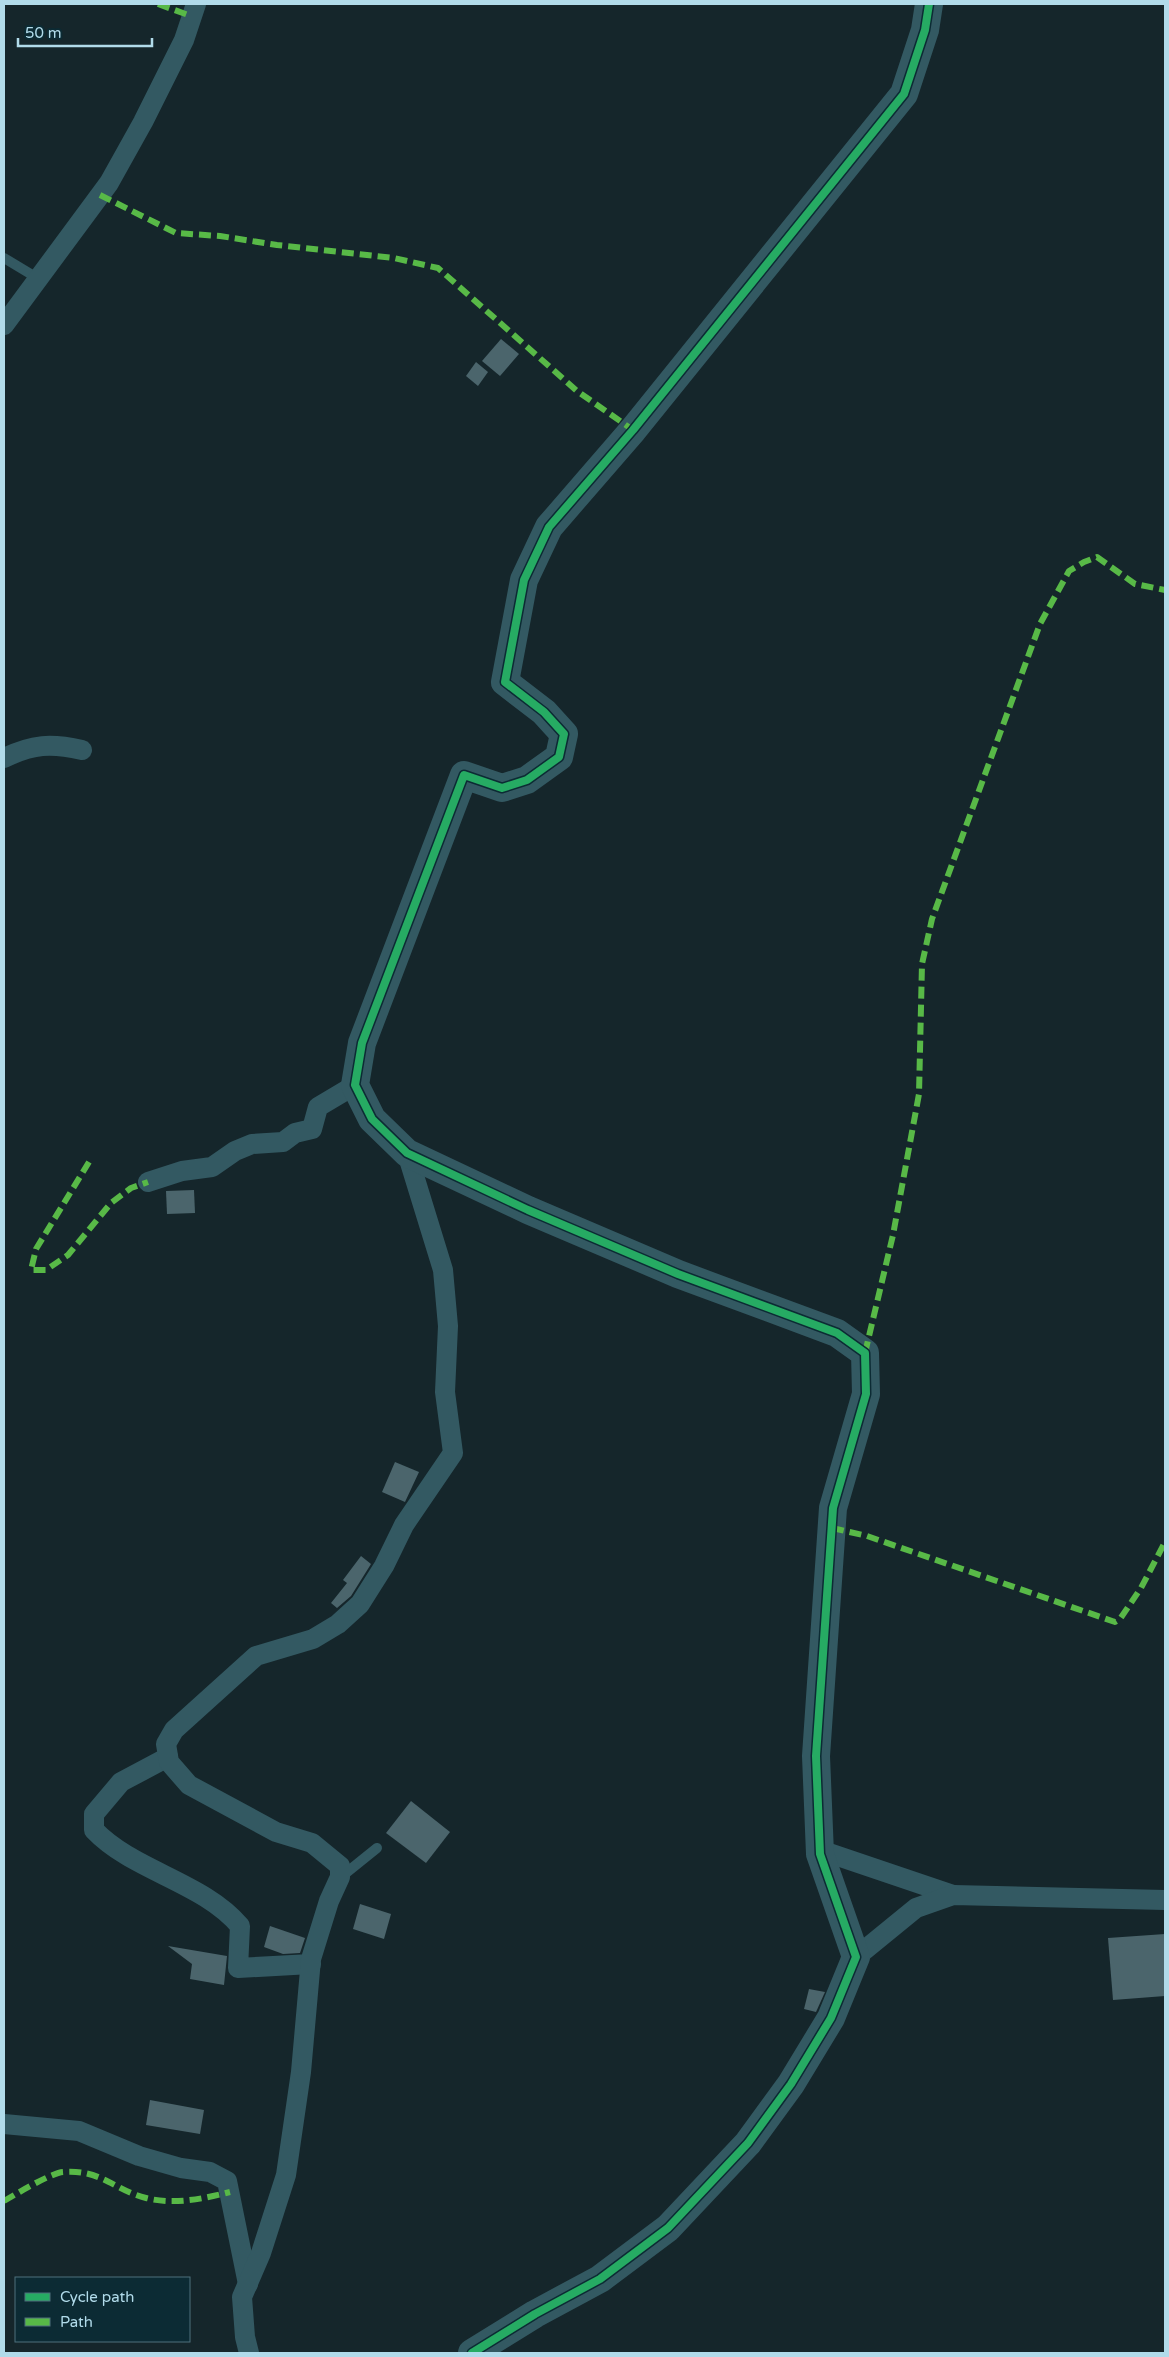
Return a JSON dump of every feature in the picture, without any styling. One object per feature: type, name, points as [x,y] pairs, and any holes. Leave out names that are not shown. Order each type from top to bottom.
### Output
[{"type":"street","points":[[4,325],[114,174],[143,122],[184,40],[196,4]]},
{"type":"street","points":[[856,1957],[820,1850],[816,1756],[832,1522],[834,1508],[866,1394],[865,1353],[837,1334],[678,1274],[528,1210],[407,1153],[372,1119],[355,1085],[362,1043],[373,1009],[426,878],[464,775],[502,788],[527,780],[560,757],[564,734],[544,712],[505,682],[524,580],[549,527],[633,430],[904,94],[925,30],[929,4]]},
{"type":"street","points":[[4,758],[38,745],[57,744],[82,750]]},
{"type":"street","points":[[148,1182],[182,1171],[212,1167],[235,1151],[252,1144],[283,1142],[295,1133],[312,1129],[318,1107],[355,1085]]},
{"type":"street","points":[[249,2353],[245,2336],[242,2297],[261,2253],[286,2175],[301,2072],[311,1964],[329,1901],[340,1877],[340,1866],[312,1843],[276,1832],[190,1784],[169,1762],[166,1744],[174,1730],[256,1656],[313,1639],[338,1624],[360,1604],[384,1566],[404,1525],[453,1453],[445,1392],[448,1326],[443,1270],[407,1153]]},
{"type":"street","points":[[168,1757],[121,1782],[94,1814],[94,1830],[106,1842],[231,1915],[240,1926],[238,1968],[311,1964]]},
{"type":"street","points":[[820,1850],[953,1895],[1165,1900]]},
{"type":"street","points":[[472,2353],[535,2314],[600,2279],[668,2228],[748,2142],[791,2084],[831,2018],[856,1957],[916,1908],[953,1895]]},
{"type":"street","points":[[4,2124],[79,2131],[139,2156],[181,2168],[210,2172],[227,2181],[248,2284]]},
{"type":"lane","points":[[4,258],[39,279]]},
{"type":"lane","points":[[340,1877],[377,1848]]},
{"type":"building","points":[[501,339],[519,354],[500,376],[482,361]]},
{"type":"building","points":[[476,362],[488,372],[478,386],[466,376]]},
{"type":"building","points":[[194,1190],[195,1213],[167,1214],[166,1191]]},
{"type":"building","points":[[395,1462],[419,1472],[405,1502],[382,1492]]},
{"type":"building","points":[[361,1556],[371,1564],[351,1596],[337,1608],[331,1603],[347,1583],[343,1580]]},
{"type":"building","points":[[411,1801],[450,1832],[426,1863],[386,1833]]},
{"type":"building","points":[[360,1904],[391,1914],[384,1939],[353,1929]]},
{"type":"building","points":[[270,1926],[305,1938],[300,1953],[283,1954],[264,1947]]},
{"type":"building","points":[[1165,1934],[1165,1996],[1113,2000],[1108,1938]]},
{"type":"building","points":[[168,1946],[227,1956],[224,1985],[190,1979],[192,1964]]},
{"type":"building","points":[[809,1989],[825,1992],[816,2012],[804,2009]]},
{"type":"building","points":[[150,2100],[204,2110],[200,2134],[146,2125]]},
{"type":"marked path","points":[[158,4],[191,16]]},
{"type":"marked path","points":[[100,195],[176,233],[220,236],[277,245],[394,258],[438,268],[577,391],[633,430]]},
{"type":"marked path","points":[[865,1353],[893,1235],[919,1094],[922,964],[932,919],[1040,624],[1069,571],[1097,557],[1135,584],[1165,590]]},
{"type":"marked path","points":[[89,1162],[36,1249],[31,1270],[46,1270],[68,1255],[111,1203],[131,1188],[148,1182]]},
{"type":"marked path","points":[[832,1528],[867,1536],[1115,1622],[1120,1619],[1141,1588],[1165,1542]]},
{"type":"marked path","points":[[4,2201],[42,2180],[63,2172],[76,2172],[98,2177],[135,2194],[156,2200],[188,2200],[230,2192]]},
{"type":"cycle path","points":[[472,2353],[535,2314],[600,2279],[668,2228],[748,2143],[791,2084],[831,2018],[856,1957],[820,1854],[816,1756],[833,1508],[866,1394],[865,1353],[837,1333],[678,1274],[528,1210],[407,1153],[372,1119],[355,1085],[362,1043],[464,775],[502,788],[527,780],[559,757],[564,734],[544,712],[505,682],[524,580],[549,527],[633,430],[904,94],[925,30],[929,4]]}]
